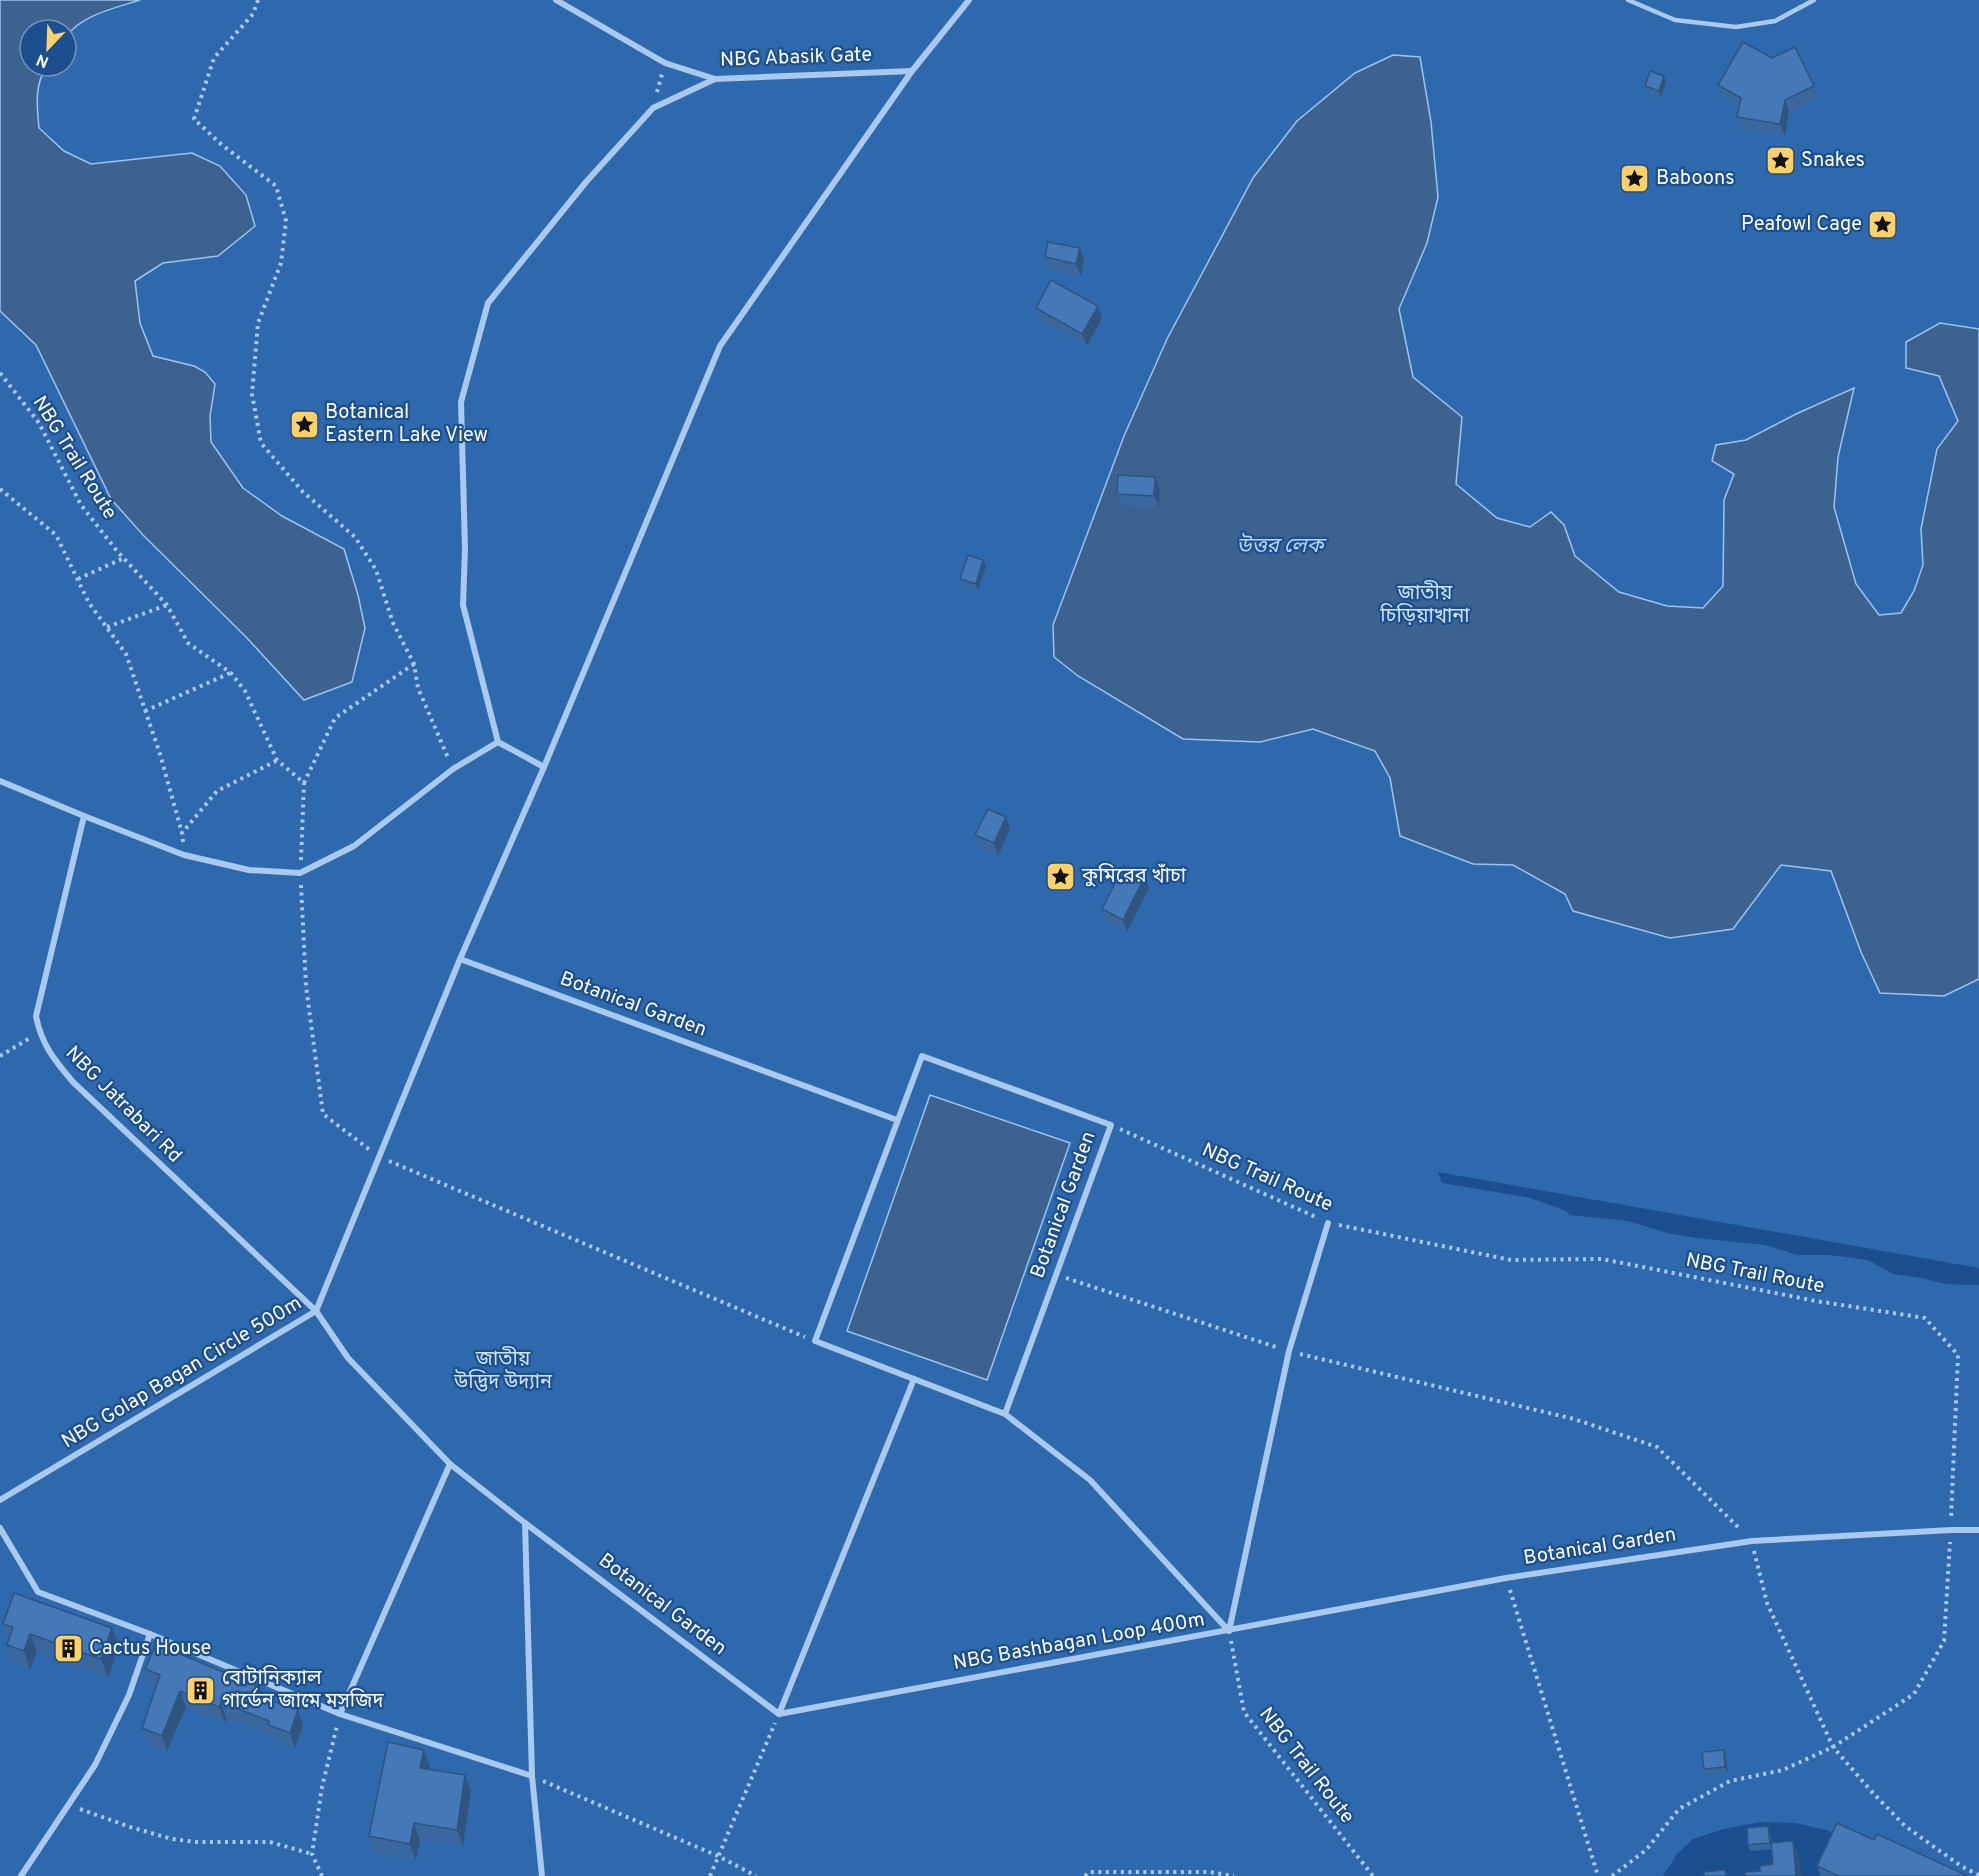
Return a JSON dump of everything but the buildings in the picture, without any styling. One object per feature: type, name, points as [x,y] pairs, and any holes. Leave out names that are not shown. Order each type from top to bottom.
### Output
[{"type":"street","name":"NBG Abasik Gate","points":[[556,0],[665,63],[715,79],[912,71]]},
{"type":"street","points":[[316,1311],[460,959],[544,767],[720,346],[912,71],[969,0]]},
{"type":"street","points":[[544,767],[498,742],[463,605],[465,549],[460,402],[488,303],[586,182],[653,108],[715,79]]},
{"type":"street","points":[[0,781],[184,855],[249,870],[300,873],[354,846],[453,769],[498,742]]},
{"type":"street","name":"NBG Jatrabari Rd","points":[[84,816],[36,1016],[39,1033],[51,1057],[73,1082],[316,1311]]},
{"type":"street","name":"Botanical Garden","points":[[460,959],[897,1120]]},
{"type":"street","name":"Botanical Garden","points":[[815,1341],[921,1056],[1111,1125],[1005,1414]]},
{"type":"street","points":[[1229,1631],[1289,1351],[1328,1223]]},
{"type":"street","name":"NBG Golap Bagan Circle 500m","points":[[0,1500],[316,1311],[348,1359],[450,1464],[525,1523]]},
{"type":"street","points":[[779,1714],[914,1379],[815,1341]]},
{"type":"street","name":"NBG Bashbagan Loop 400m","points":[[914,1379],[1005,1414],[1090,1480],[1229,1631]]},
{"type":"street","points":[[340,1714],[450,1464]]},
{"type":"street","points":[[525,1523],[532,1776],[542,1876]]},
{"type":"street","name":"Botanical Garden","points":[[525,1523],[779,1714]]},
{"type":"street","points":[[0,1528],[38,1592],[150,1634],[340,1714],[532,1776]]},
{"type":"street","name":"Botanical Garden","points":[[1229,1631],[1506,1578],[1752,1541],[1979,1530]]},
{"type":"street","name":"NBG Bashbagan Loop 400m","points":[[779,1714],[1229,1631]]},
{"type":"street","points":[[21,1876],[95,1765],[124,1706],[150,1634]]},
{"type":"lane","points":[[1628,0],[1675,20],[1736,27],[1775,21],[1814,0]]},
{"type":"path","points":[[258,0],[253,14],[214,58],[194,119],[222,145],[276,186],[286,221],[281,263],[258,324],[252,394],[261,443],[303,492],[355,537],[376,570],[393,623],[414,664],[418,688],[453,769]]},
{"type":"path","points":[[653,108],[665,63]]},
{"type":"path","name":"NBG Trail Route","points":[[0,373],[39,423],[81,505],[124,558],[167,605],[188,643],[231,673],[245,692],[277,760],[304,783]]},
{"type":"path","points":[[0,489],[56,535],[89,603],[126,654],[160,754],[182,833],[184,855]]},
{"type":"path","points":[[78,579],[124,558]]},
{"type":"path","points":[[107,627],[167,605]]},
{"type":"path","points":[[414,664],[335,718],[304,783],[300,873],[306,986],[323,1114],[379,1157],[815,1341]]},
{"type":"path","points":[[146,711],[231,673]]},
{"type":"path","points":[[182,833],[217,791],[277,760]]},
{"type":"path","points":[[0,1056],[39,1033]]},
{"type":"path","name":"NBG Trail Route","points":[[1111,1125],[1328,1223],[1511,1260],[1602,1259],[1816,1301],[1925,1318],[1958,1355],[1944,1641],[1914,1694],[1833,1747],[1783,1770],[1730,1780],[1679,1809],[1646,1850],[1612,1876]]},
{"type":"path","points":[[1056,1275],[1289,1351],[1574,1419],[1657,1447],[1752,1541],[1767,1603],[1833,1747],[1905,1826],[1960,1866],[1979,1875]]},
{"type":"path","points":[[1506,1578],[1598,1876]]},
{"type":"path","name":"NBG Trail Route","points":[[1229,1631],[1244,1712],[1373,1876]]},
{"type":"path","points":[[322,1876],[312,1854],[322,1787],[340,1714]]},
{"type":"path","points":[[710,1876],[779,1714]]},
{"type":"path","points":[[532,1776],[718,1856],[756,1876]]},
{"type":"path","points":[[68,1804],[130,1827],[172,1839],[196,1842],[270,1842],[312,1854]]},
{"type":"path","points":[[1085,1876],[1089,1872],[1209,1872],[1234,1876]]},
{"type":"green space","name":"জাতীয় উদ্ভিদ উদ্যান","points":[[0,0],[1979,0],[1979,1268],[1438,1172],[1442,1183],[1530,1198],[1566,1211],[1570,1215],[1628,1221],[1667,1233],[1697,1238],[1765,1245],[1797,1255],[1830,1255],[1868,1260],[1893,1274],[1945,1284],[1979,1285],[1979,1876],[1907,1876],[1829,1831],[1796,1823],[1760,1822],[1724,1829],[1693,1839],[1677,1854],[1663,1876],[0,1876]]},
{"type":"water","points":[[0,0],[140,0],[110,9],[78,24],[78,18],[18,18],[18,78],[41,78],[37,104],[39,128],[64,151],[91,164],[192,153],[220,166],[246,195],[255,226],[218,256],[163,263],[135,281],[140,323],[153,356],[194,366],[205,372],[215,384],[210,416],[211,442],[243,488],[282,516],[344,549],[365,628],[352,682],[304,700],[246,637],[143,535],[111,499],[36,345],[0,311]]},
{"type":"water","name":"উত্তর লেক","points":[[1393,55],[1420,57],[1431,122],[1438,197],[1427,243],[1399,309],[1413,377],[1462,417],[1456,484],[1497,518],[1530,527],[1551,512],[1564,525],[1575,556],[1619,592],[1667,606],[1703,608],[1723,586],[1724,500],[1734,474],[1712,461],[1716,445],[1746,440],[1854,388],[1838,457],[1834,507],[1856,584],[1879,615],[1901,613],[1914,591],[1923,565],[1921,529],[1937,449],[1958,421],[1939,376],[1906,368],[1906,342],[1940,323],[1979,329],[1979,979],[1944,996],[1880,993],[1861,952],[1831,871],[1781,865],[1733,929],[1670,938],[1573,911],[1565,894],[1513,865],[1473,864],[1400,836],[1390,778],[1375,751],[1313,729],[1260,742],[1183,739],[1078,676],[1054,657],[1053,625],[1124,436],[1167,339],[1253,178],[1297,121],[1355,73]]},
{"type":"water","points":[[930,1095],[1070,1143],[987,1380],[847,1331]]},
{"type":"place","name":"Snakes","points":[[1780,161]]},
{"type":"place","name":"Baboons","points":[[1635,179]]},
{"type":"place","name":"Peafowl Cage","points":[[1883,225]]},
{"type":"place","name":"Botanical Eastern Lake View","points":[[304,425]]},
{"type":"place","name":"কুমিরের খাঁচা","points":[[1061,877]]},
{"type":"place","name":"Cactus House","points":[[68,1649]]},
{"type":"place","name":"বোটানিক্যাল গার্ডেন জামে মসজিদ","points":[[201,1691]]},
{"type":"park label","name":"জাতীয় চিড়িয়াখানা","points":[[1425,606]]}]
